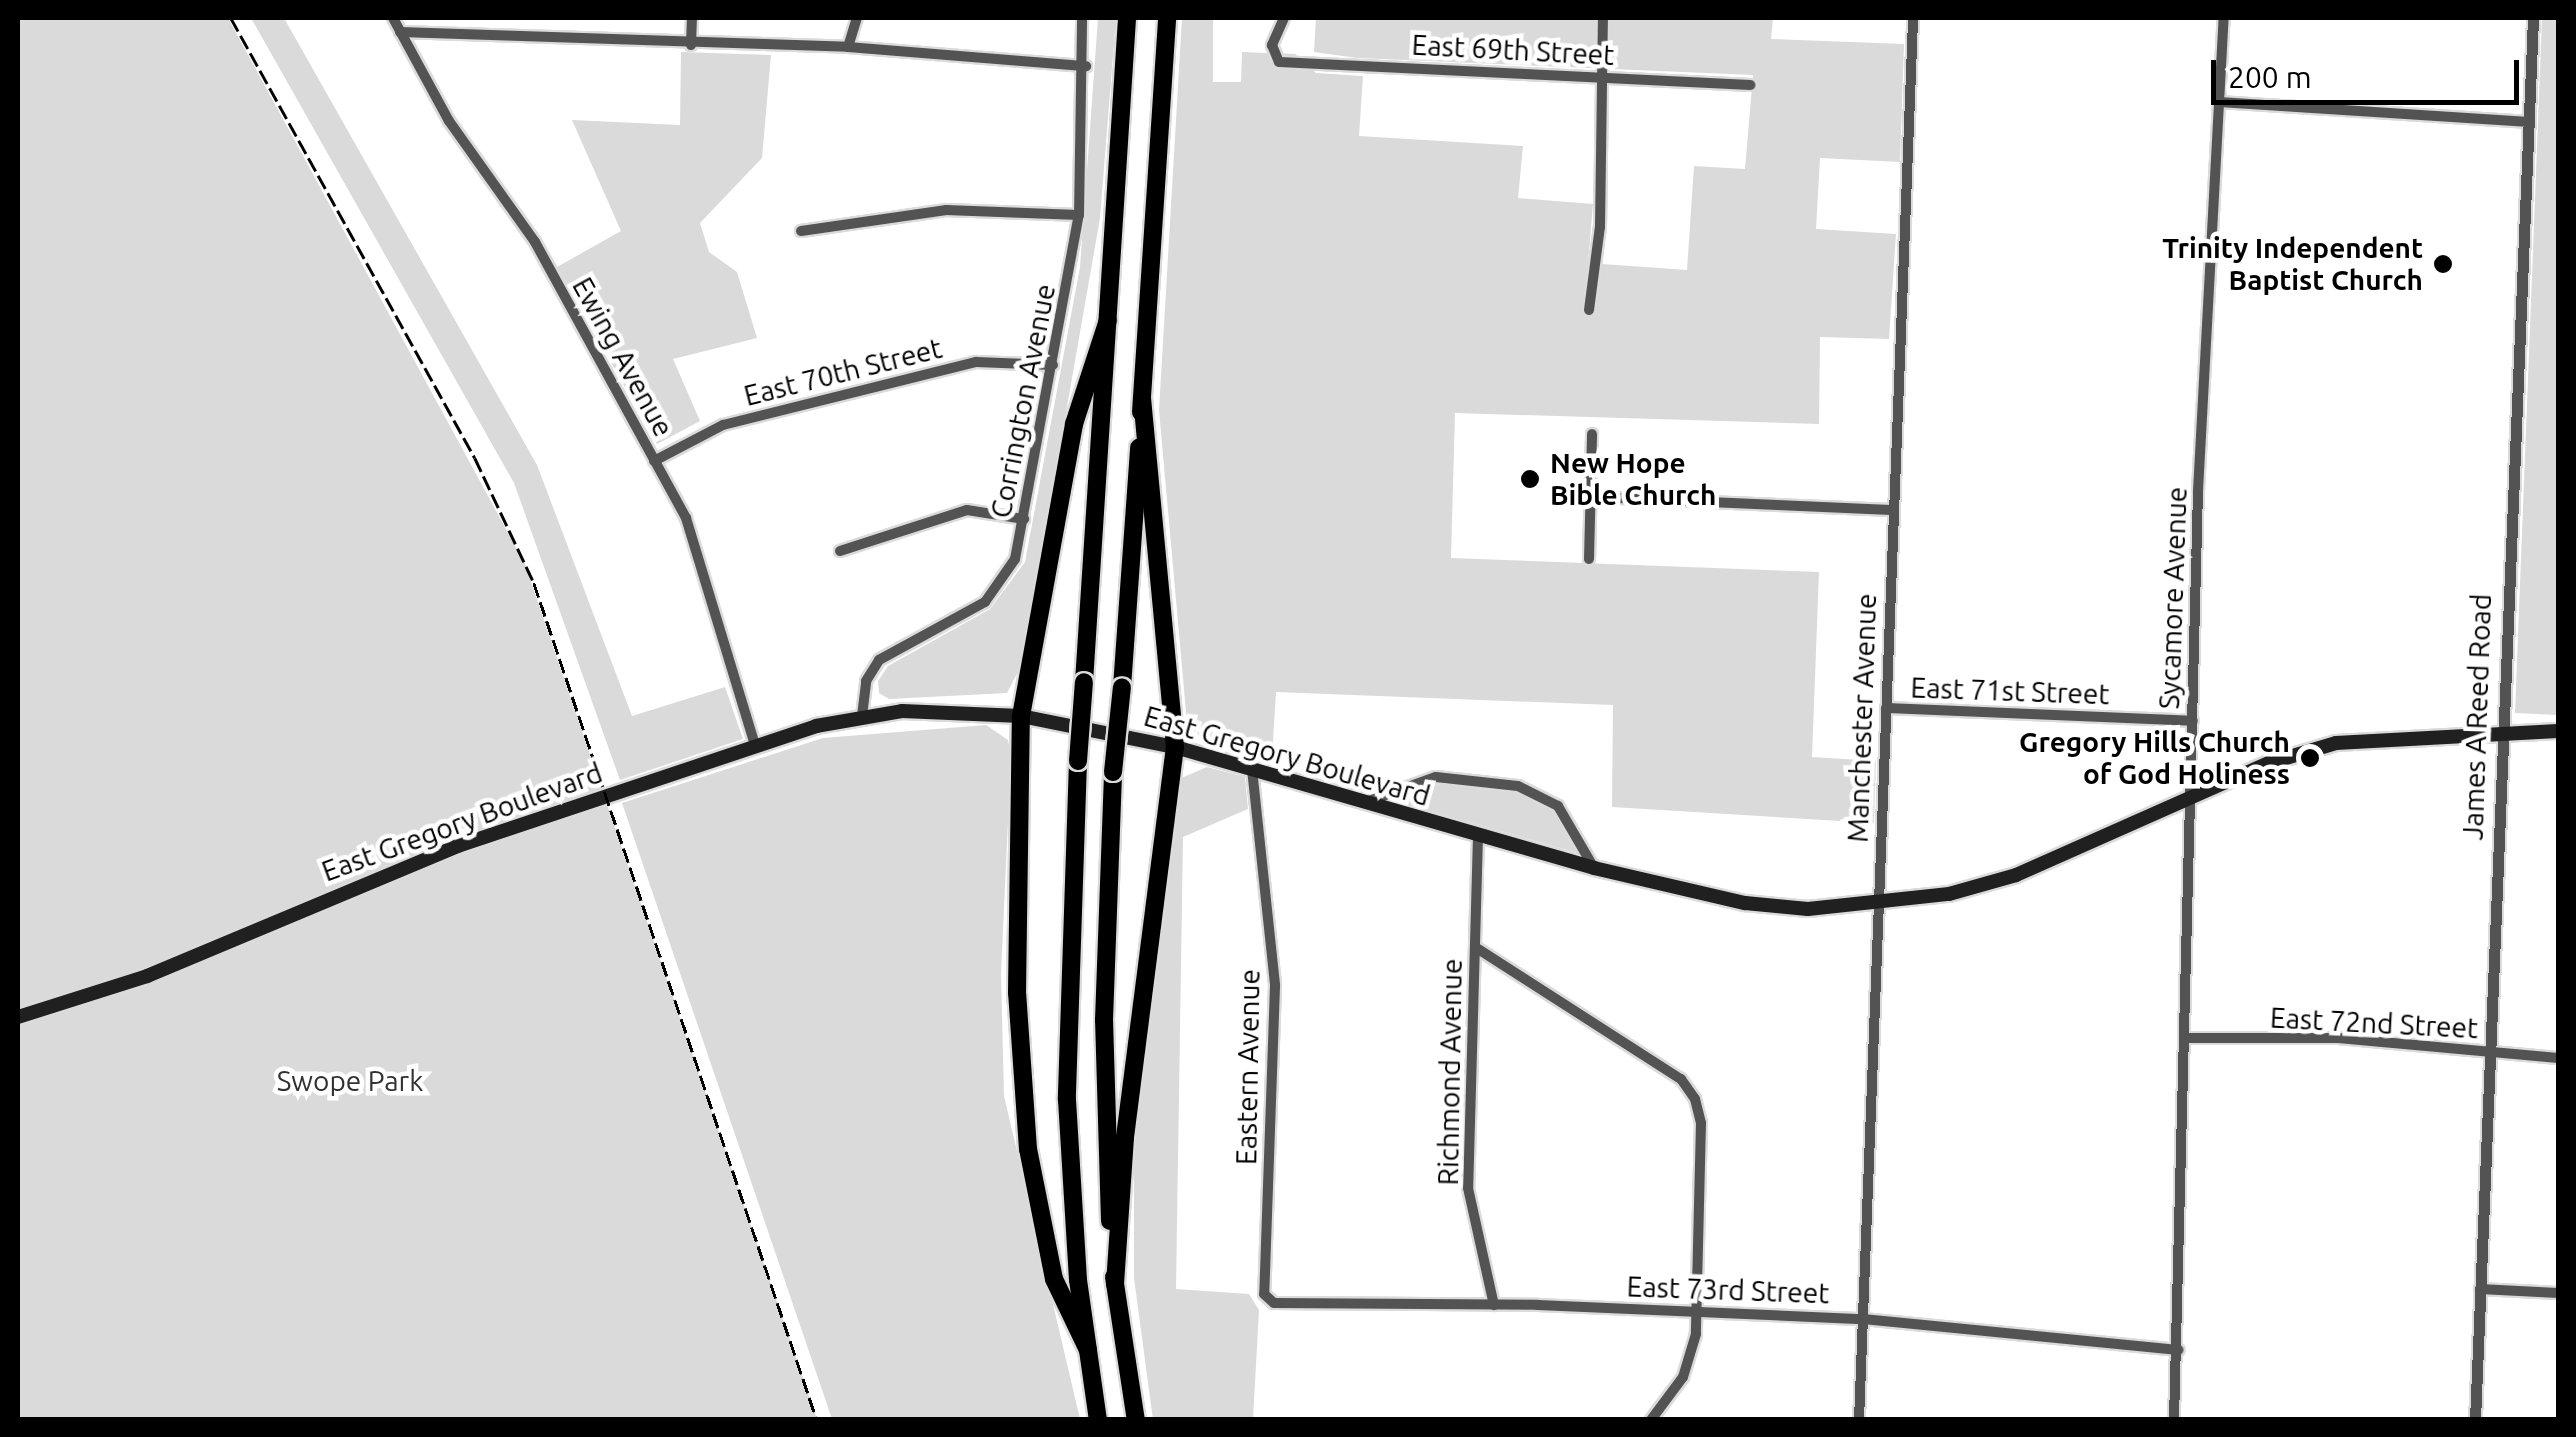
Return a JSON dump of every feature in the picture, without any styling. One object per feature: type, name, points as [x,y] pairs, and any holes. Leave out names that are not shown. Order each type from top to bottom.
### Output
[{"type":"highway","points":[[1098,1420],[1088,1350],[1067,1100],[1078,761],[1128,18]]},
{"type":"highway","points":[[1136,1420],[1115,1284],[1104,1096],[1113,772],[1167,18]]},
{"type":"highway","points":[[1088,1350],[1054,1278],[1028,1149],[1017,993],[1021,716],[1074,424],[1108,320]]},
{"type":"highway","points":[[1115,1284],[1125,1137],[1174,747],[1142,400]]},
{"type":"main road","name":"East Gregory Boulevard","points":[[18,1017],[147,976],[441,852],[755,746],[862,716],[936,710],[1021,716],[1174,747],[1594,868],[1745,903],[1876,906],[2016,875],[2269,763],[2336,743],[2501,730],[2558,731]]},
{"type":"street","name":"Ewing Avenue","points":[[393,18],[449,121],[535,242],[702,555],[755,746]]},
{"type":"street","points":[[692,18],[692,45]]},
{"type":"street","points":[[848,47],[857,18]]},
{"type":"street","name":"Corrington Avenue","points":[[862,716],[866,681],[879,660],[970,613],[998,588],[1014,559],[1079,215],[1086,66],[1082,18]]},
{"type":"street","name":"East 69th Street","points":[[1284,18],[1273,59],[1750,86]]},
{"type":"street","points":[[1590,310],[1600,227],[1602,18]]},
{"type":"street","name":"Manchester Avenue","points":[[1859,1420],[1913,18]]},
{"type":"street","name":"Sycamore Avenue","points":[[2174,1420],[2188,1038],[2192,721],[2224,18]]},
{"type":"street","name":"James A Reed Road","points":[[2475,1420],[2532,18]]},
{"type":"street","points":[[400,32],[692,45],[848,47],[1086,66]]},
{"type":"street","points":[[2220,102],[2528,122]]},
{"type":"street","points":[[801,231],[946,210],[1079,215]]},
{"type":"street","name":"East 70th Street","points":[[654,460],[723,424],[976,362],[1053,365]]},
{"type":"street","points":[[1589,559],[1592,434]]},
{"type":"street","points":[[1572,496],[1892,510]]},
{"type":"street","points":[[840,551],[967,510],[1024,519]]},
{"type":"street","name":"East 71st Street","points":[[1886,708],[2192,721]]},
{"type":"street","name":"Eastern Avenue","points":[[1252,770],[1275,986],[1264,1294],[1274,1303]]},
{"type":"street","points":[[1366,802],[1436,777],[1518,786],[1558,806],[1594,868]]},
{"type":"street","name":"Richmond Avenue","points":[[1478,836],[1468,1188],[1494,1305]]},
{"type":"street","points":[[1474,947],[1681,1080],[1695,1099],[1701,1123],[1697,1312],[1683,1377],[1651,1420]]},
{"type":"street","name":"East 72nd Street","points":[[2188,1038],[2338,1038],[2558,1058]]},
{"type":"street","points":[[2480,1289],[2558,1293]]},
{"type":"street","name":"East 73rd Street","points":[[1274,1303],[1494,1305],[1863,1318],[2178,1350]]},
{"type":"green space","name":"Swope Park","points":[[18,18],[228,18],[525,564],[817,1419],[18,1419]]},
{"type":"green space","points":[[251,18],[284,18],[537,465],[632,716],[725,687],[743,739],[620,780],[514,483]]},
{"type":"green space","points":[[1098,18],[1116,18],[1100,218],[1022,664],[1007,693],[889,699],[879,693],[878,681],[888,666],[990,609],[1025,562],[1080,267]]},
{"type":"green space","points":[[1182,18],[1213,18],[1213,82],[1241,82],[1242,52],[1295,54],[1316,73],[1363,76],[1359,136],[1523,146],[1518,198],[1593,204],[1588,263],[1687,270],[1694,166],[1745,169],[1753,75],[1357,58],[1314,52],[1316,18],[1773,18],[1771,39],[1904,44],[1900,162],[1820,158],[1816,229],[1896,234],[1889,339],[1820,337],[1819,424],[1455,413],[1451,558],[1819,572],[1812,757],[1876,761],[1874,823],[1612,807],[1613,705],[1276,692],[1272,757],[1197,735],[1187,723],[1159,410]]},
{"type":"green space","points":[[2542,18],[2558,18],[2558,715],[2515,713]]},
{"type":"green space","points":[[681,52],[771,55],[762,158],[700,223],[709,252],[737,272],[757,338],[673,359],[700,421],[657,444],[557,267],[621,231],[572,120],[680,125]]},
{"type":"green space","points":[[986,725],[1008,740],[1011,757],[1001,973],[1004,1096],[1080,1419],[832,1419],[622,803],[823,738]]},
{"type":"green space","points":[[1207,767],[1245,777],[1248,809],[1183,837],[1176,1289],[1249,1294],[1259,1310],[1253,1419],[1153,1420],[1134,1278],[1134,1115],[1179,779]]},
{"type":"green space","points":[[1444,783],[1517,793],[1543,804],[1563,820],[1581,854],[1384,798]]},
{"type":"railway","points":[[231,18],[475,458],[534,583],[817,1420]]},
{"type":"place","name":"Trinity Independent Baptist Church","points":[[2443,264]]},
{"type":"place","name":"New Hope Bible Church","points":[[1530,479]]},
{"type":"place","name":"Gregory Hills Church of God Holiness","points":[[2310,758]]}]
